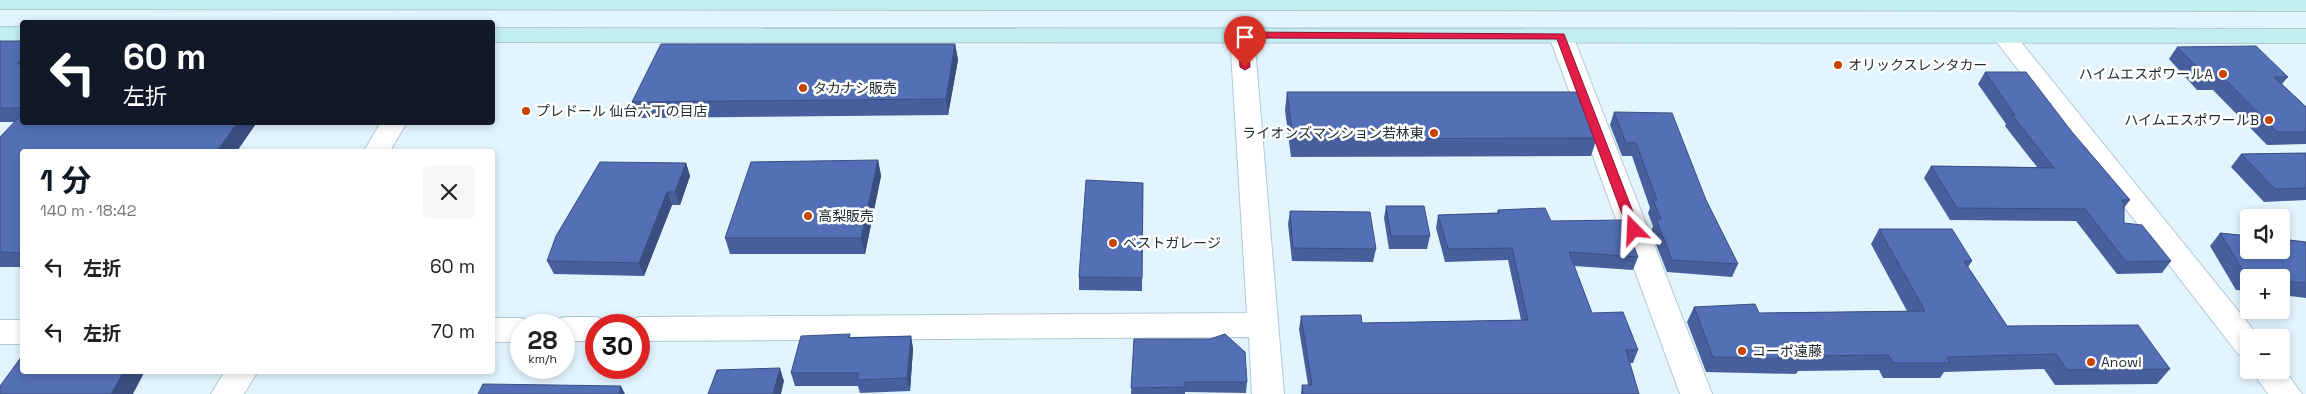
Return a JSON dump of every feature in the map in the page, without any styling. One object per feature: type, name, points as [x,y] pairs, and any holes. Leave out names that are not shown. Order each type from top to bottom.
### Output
[{"type":"street","points":[[0,2],[1366,1],[2306,4]]},
{"type":"street","points":[[1366,1],[1374,35]]},
{"type":"street","points":[[0,34],[20,34]]},
{"type":"street","points":[[495,35],[2306,36]]},
{"type":"street","points":[[1242,35],[1268,394]]},
{"type":"street","points":[[1561,36],[1696,394]]},
{"type":"street","points":[[2004,36],[2240,335]]},
{"type":"street","points":[[378,149],[392,125]]},
{"type":"street","points":[[650,329],[1263,325]]},
{"type":"street","points":[[495,330],[510,330]]},
{"type":"street","points":[[0,332],[20,332]]},
{"type":"street","points":[[227,394],[240,374]]},
{"type":"street","points":[[2274,379],[2286,394]]},
{"type":"building","points":[[0,41],[20,41],[20,60],[17,64],[20,64],[20,108],[0,108]]},
{"type":"building","name":"タカナシ販売","points":[[661,44],[955,44],[946,99],[632,102]]},
{"type":"building","points":[[2256,46],[2288,77],[2274,77],[2306,107],[2306,132],[2277,132],[2223,77],[2207,77],[2177,47]]},
{"type":"building","points":[[1985,72],[2026,72],[2072,132],[2130,200],[2121,200],[2124,204],[2124,223],[2142,225],[2171,261],[2126,262],[2085,209],[1957,208],[1931,166],[2054,168],[2012,115],[2015,115]]},
{"type":"building","points":[[1287,92],[1577,92],[1597,138],[1293,139]]},
{"type":"building","points":[[1614,112],[1672,113],[1706,200],[1738,264],[1672,260],[1656,219],[1661,219],[1653,200],[1657,200],[1636,143],[1626,143]]},
{"type":"building","points":[[20,116],[20,125],[236,125],[218,149],[20,149],[20,253],[0,252],[0,137]]},
{"type":"building","points":[[2306,153],[2306,188],[2275,189],[2241,154]]},
{"type":"building","name":"高梨販売","points":[[878,160],[861,238],[725,238],[751,162]]},
{"type":"building","points":[[600,162],[686,163],[675,192],[667,192],[639,263],[547,261],[556,236]]},
{"type":"building","name":"ベストガレージ","points":[[1086,180],[1143,183],[1142,278],[1079,277]]},
{"type":"building","points":[[1386,206],[1424,206],[1430,236],[1391,236]]},
{"type":"building","points":[[1545,208],[1551,221],[1624,220],[1638,257],[1569,252],[1592,313],[1623,312],[1638,350],[1626,350],[1639,394],[1303,394],[1302,385],[1312,385],[1301,316],[1361,315],[1362,323],[1528,320],[1512,248],[1448,249],[1438,215],[1499,213],[1498,210]]},
{"type":"building","points":[[1290,211],[1370,212],[1376,249],[1293,248]]},
{"type":"building","points":[[1879,229],[1952,229],[1972,261],[1964,261],[2007,326],[2138,325],[2170,369],[2067,370],[2056,354],[1947,357],[1950,363],[1893,363],[1888,355],[1803,356],[1804,359],[1713,357],[1694,307],[1755,304],[1759,313],[1925,311]]},
{"type":"building","points":[[2220,233],[2240,235],[2240,259],[2290,259],[2290,240],[2306,242],[2306,283],[2290,282],[2290,269],[2242,269]]},
{"type":"building","points":[[850,334],[849,338],[911,336],[907,378],[857,380],[858,373],[791,373],[801,336]]},
{"type":"building","points":[[1225,334],[1245,352],[1247,382],[1185,382],[1185,387],[1131,388],[1134,339],[1210,339]]},
{"type":"building","points":[[20,359],[20,374],[122,374],[111,394],[0,394],[0,386]]},
{"type":"building","points":[[780,368],[773,394],[708,394],[717,370]]},
{"type":"building","points":[[483,384],[621,386],[619,394],[478,394]]},
{"type":"place","name":"オリックスレンタカー","points":[[1838,65]]},
{"type":"place","name":"ハイムエスポワールA","points":[[2223,74]]},
{"type":"place","name":"タカナシ販売","points":[[803,88]]},
{"type":"place","name":"プレドール 仙台六丁の目店","points":[[526,111]]},
{"type":"place","name":"ハイムエスポワールB","points":[[2269,120]]},
{"type":"place","name":"ライオンズマンション若林東","points":[[1434,133]]},
{"type":"place","name":"高梨販売","points":[[808,216]]},
{"type":"place","name":"ベストガレージ","points":[[1113,243]]},
{"type":"place","name":"コーポ遠藤","points":[[1742,351]]},
{"type":"place","name":"Anowl","points":[[2091,362]]},
{"type":"route","points":[[1245,67],[1242,35],[1561,36],[1634,230]]}]
